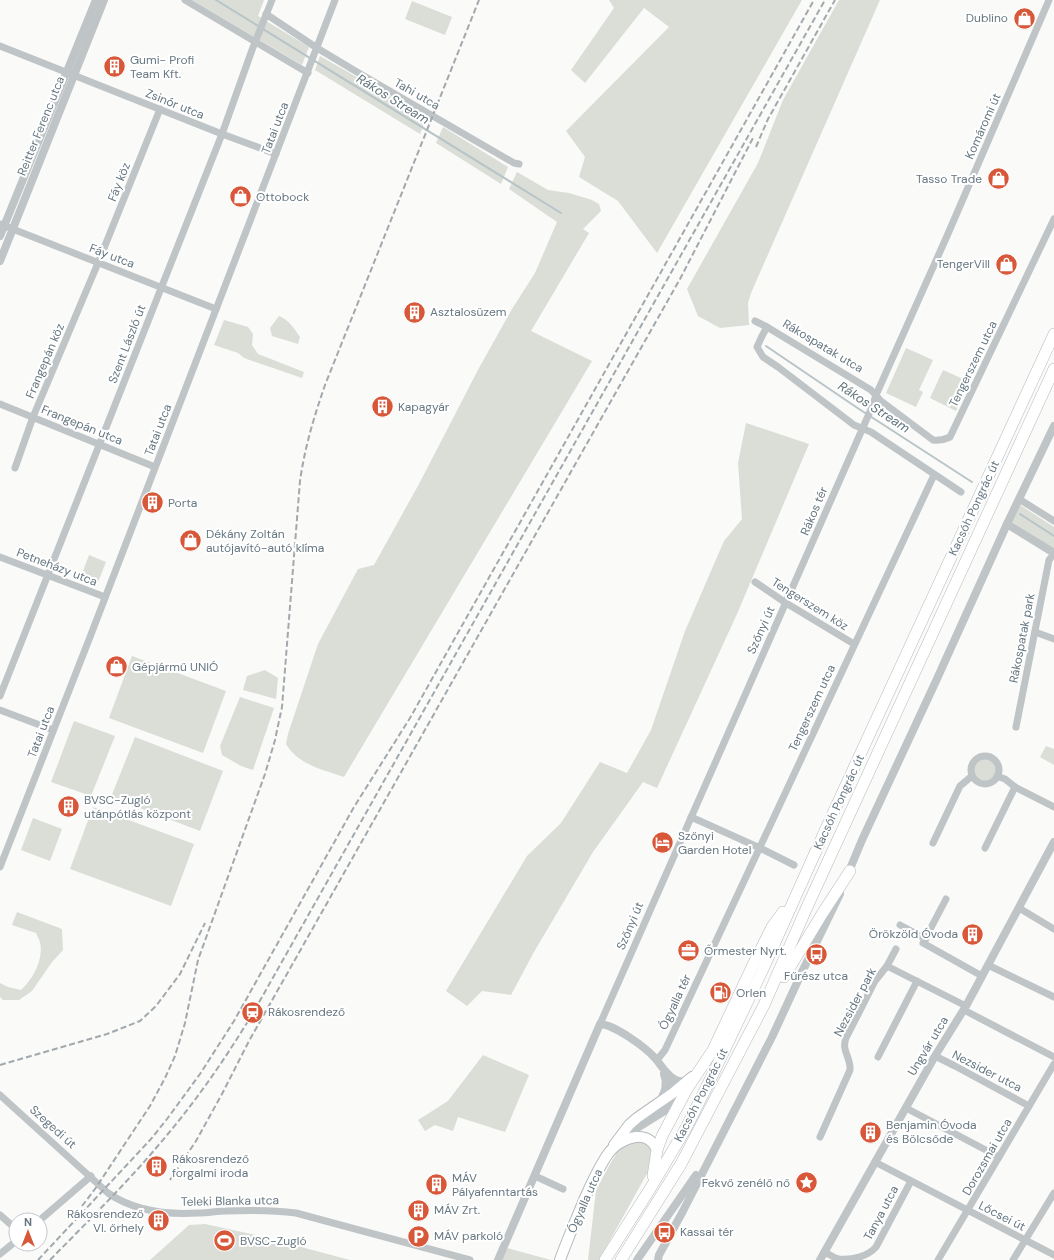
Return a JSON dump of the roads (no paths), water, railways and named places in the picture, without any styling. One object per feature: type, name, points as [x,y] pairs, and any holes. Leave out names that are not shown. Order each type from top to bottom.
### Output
[{"type":"main road","name":"Kacsóh Pongrác út","points":[[605,1260],[650,1189],[686,1128],[760,976],[1054,334]]},
{"type":"main road","name":"Kacsóh Pongrác út","points":[[621,1260],[681,1164],[764,1006],[810,899],[1054,369]]},
{"type":"main road","points":[[764,1006],[850,871]]},
{"type":"main road","points":[[650,1189],[662,1136],[696,1074],[713,1050],[772,927],[796,895]]},
{"type":"main road","name":"Ógyalla utca","points":[[560,1260],[591,1184],[612,1149],[629,1126],[696,1074]]},
{"type":"main road","points":[[612,1149],[630,1138],[641,1136],[651,1140],[658,1150]]},
{"type":"street","name":"Reitter Ferenc utca","points":[[0,261],[96,0]]},
{"type":"street","name":"Reitter Ferenc utca","points":[[0,236],[2,225],[104,0]]},
{"type":"street","points":[[185,0],[309,70]]},
{"type":"street","name":"Szent László út","points":[[0,696],[222,134],[272,0]]},
{"type":"street","name":"Tatai utca","points":[[0,867],[335,0]]},
{"type":"street","name":"Komáromi út","points":[[935,260],[1049,0]]},
{"type":"street","name":"Tahi utca","points":[[266,14],[317,48],[514,163],[519,164]]},
{"type":"street","name":"Zsinór utca","points":[[0,46],[276,154]]},
{"type":"street","name":"Fáy köz","points":[[98,262],[160,109]]},
{"type":"street","name":"Tengerszem utca","points":[[876,395],[881,401],[933,440],[938,441],[950,437],[1054,219]]},
{"type":"street","name":"Fáy utca","points":[[2,225],[216,309]]},
{"type":"street","name":"Rákos tér","points":[[786,603],[935,260]]},
{"type":"street","name":"Frangepán köz","points":[[15,468],[33,418],[98,262]]},
{"type":"street","name":"Rákospatak utca","points":[[755,321],[871,390],[876,395]]},
{"type":"street","points":[[767,327],[757,347],[763,357],[854,425],[871,432],[961,492]]},
{"type":"street","name":"Frangepán utca","points":[[0,404],[155,467]]},
{"type":"street","points":[[658,1260],[659,1255],[772,1038],[802,972],[830,916],[862,840],[1054,426]]},
{"type":"street","name":"Tengerszem utca","points":[[711,951],[934,475]]},
{"type":"street","points":[[1019,499],[1054,521]]},
{"type":"street","points":[[1008,524],[1054,553]]},
{"type":"street","name":"Rákospatak park","points":[[1016,728],[1049,560],[1054,553]]},
{"type":"street","name":"Petneházy utca","points":[[0,557],[105,597]]},
{"type":"street","name":"Tengerszem köz","points":[[755,582],[786,603],[854,644]]},
{"type":"street","name":"Szőnyi út","points":[[498,1260],[600,1024],[786,603]]},
{"type":"street","points":[[1034,632],[1054,638]]},
{"type":"street","points":[[0,710],[54,730]]},
{"type":"street","points":[[980,757],[990,757],[997,763],[997,776],[991,783],[987,784],[978,782],[972,776],[971,772],[973,763],[980,757]]},
{"type":"street","points":[[933,843],[960,786],[972,776]]},
{"type":"street","points":[[997,776],[1005,778],[1015,788],[1054,807]]},
{"type":"street","points":[[985,848],[1015,788]]},
{"type":"street","points":[[691,817],[794,865]]},
{"type":"street","name":"Ungvár utca","points":[[820,1260],[825,1256],[934,1056],[965,1008],[1054,842]]},
{"type":"street","points":[[946,899],[923,943],[982,976]]},
{"type":"street","points":[[1018,908],[1054,929]]},
{"type":"street","points":[[900,925],[926,939]]},
{"type":"street","name":"Nezsider park","points":[[820,1137],[850,1070],[851,1064],[844,1049],[844,1044],[875,981],[887,966],[896,949]]},
{"type":"street","name":"Ógyalla tér","points":[[658,1061],[665,1050],[711,951]]},
{"type":"street","points":[[988,965],[1054,997]]},
{"type":"street","name":"Nezsider park","points":[[887,966],[1054,1057]]},
{"type":"street","points":[[878,1057],[916,981]]},
{"type":"street","points":[[600,1024],[608,1025],[640,1044],[658,1061],[673,1079],[685,1081],[696,1074]]},
{"type":"street","name":"Nezsider utca","points":[[934,1056],[1029,1106]]},
{"type":"street","points":[[658,1061],[666,1082],[664,1093],[659,1102]]},
{"type":"street","name":"Dorozsmai utca","points":[[938,1260],[1054,1064]]},
{"type":"street","points":[[612,1149],[629,1134],[670,1106],[673,1093],[669,1075]]},
{"type":"street","name":"Szegedi út","points":[[0,1095],[90,1176]]},
{"type":"street","points":[[906,1108],[999,1157]]},
{"type":"street","points":[[637,1260],[681,1198],[719,1140]]},
{"type":"street","name":"Lőcsei út","points":[[875,1162],[1054,1255]]},
{"type":"street","points":[[48,1213],[90,1176]]},
{"type":"street","name":"Teleki Blanka utca","points":[[90,1176],[108,1192],[124,1203],[140,1208],[186,1214],[268,1210],[296,1213],[470,1260]]},
{"type":"street","points":[[535,1176],[563,1189]]},
{"type":"street","name":"Tanya utca","points":[[825,1256],[847,1259],[858,1258],[872,1252],[911,1181]]},
{"type":"street","points":[[1014,1260],[1054,1193]]},
{"type":"street","points":[[0,1215],[8,1222]]},
{"type":"street","points":[[0,1254],[8,1248]]},
{"type":"waterway","name":"Rákos Stream","points":[[216,0],[561,213]]},
{"type":"waterway","name":"Rákos Stream","points":[[766,346],[859,409],[972,482]]},
{"type":"waterway","name":"Rákos Stream","points":[[1020,514],[1054,536]]},
{"type":"railway","points":[[82,1206],[150,1106],[175,1056],[185,1023],[198,960],[265,774],[275,740],[282,707],[300,481],[307,444],[325,385],[479,0]]},
{"type":"railway","points":[[38,1260],[151,1139],[200,1074],[234,1021],[354,807],[410,718],[814,0]]},
{"type":"railway","points":[[50,1260],[125,1183],[179,1121],[223,1060],[253,1013],[825,0]]},
{"type":"railway","points":[[756,147],[768,119],[835,0]]},
{"type":"railway","points":[[170,1180],[196,1141],[249,1041],[680,279],[754,136]]},
{"type":"railway","points":[[0,1065],[107,1034],[140,1021],[156,1006],[180,974],[205,923]]},
{"type":"place","name":"Dublino","points":[[1024,18]]},
{"type":"place","name":"Gumi- Profi Team Kft.","points":[[115,67]]},
{"type":"place","name":"Tasso Trade","points":[[998,179]]},
{"type":"place","name":"Ottobock","points":[[240,197]]},
{"type":"place","name":"TengerVill","points":[[1006,264]]},
{"type":"place","name":"Asztalosüzem","points":[[414,312]]},
{"type":"place","name":"Kapagyár","points":[[382,407]]},
{"type":"place","name":"Porta","points":[[153,503]]},
{"type":"place","name":"Dékány Zoltán autójavító-autó klíma","points":[[191,541]]},
{"type":"place","name":"Gépjármű UNIÓ","points":[[116,667]]},
{"type":"place","name":"BVSC-Zugló utánpótlás központ","points":[[69,807]]},
{"type":"place","name":"Szőnyi Garden Hotel","points":[[663,843]]},
{"type":"place","name":"Örökzöld Óvoda","points":[[973,934]]},
{"type":"place","name":"Őrmester Nyrt.","points":[[689,951]]},
{"type":"place","name":"Fűrész utca","points":[[816,955]]},
{"type":"place","name":"Orlen","points":[[720,993]]},
{"type":"place","name":"Rákosrendező","points":[[252,1012]]},
{"type":"place","name":"Benjamin Óvoda és Bölcsőde","points":[[871,1132]]},
{"type":"place","name":"Rákosrendező forgalmi iroda","points":[[156,1166]]},
{"type":"place","name":"Fekvő zenélő nő","points":[[806,1183]]},
{"type":"place","name":"MÁV Pályafenntartás","points":[[436,1185]]},
{"type":"place","name":"MÁV Zrt.","points":[[418,1210]]},
{"type":"place","name":"Rákosrendező VI. őrhely","points":[[159,1221]]},
{"type":"place","name":"Kassai tér","points":[[664,1232]]},
{"type":"place","name":"MÁV parkoló","points":[[419,1236]]},
{"type":"place","name":"BVSC-Zugló","points":[[224,1241]]}]
